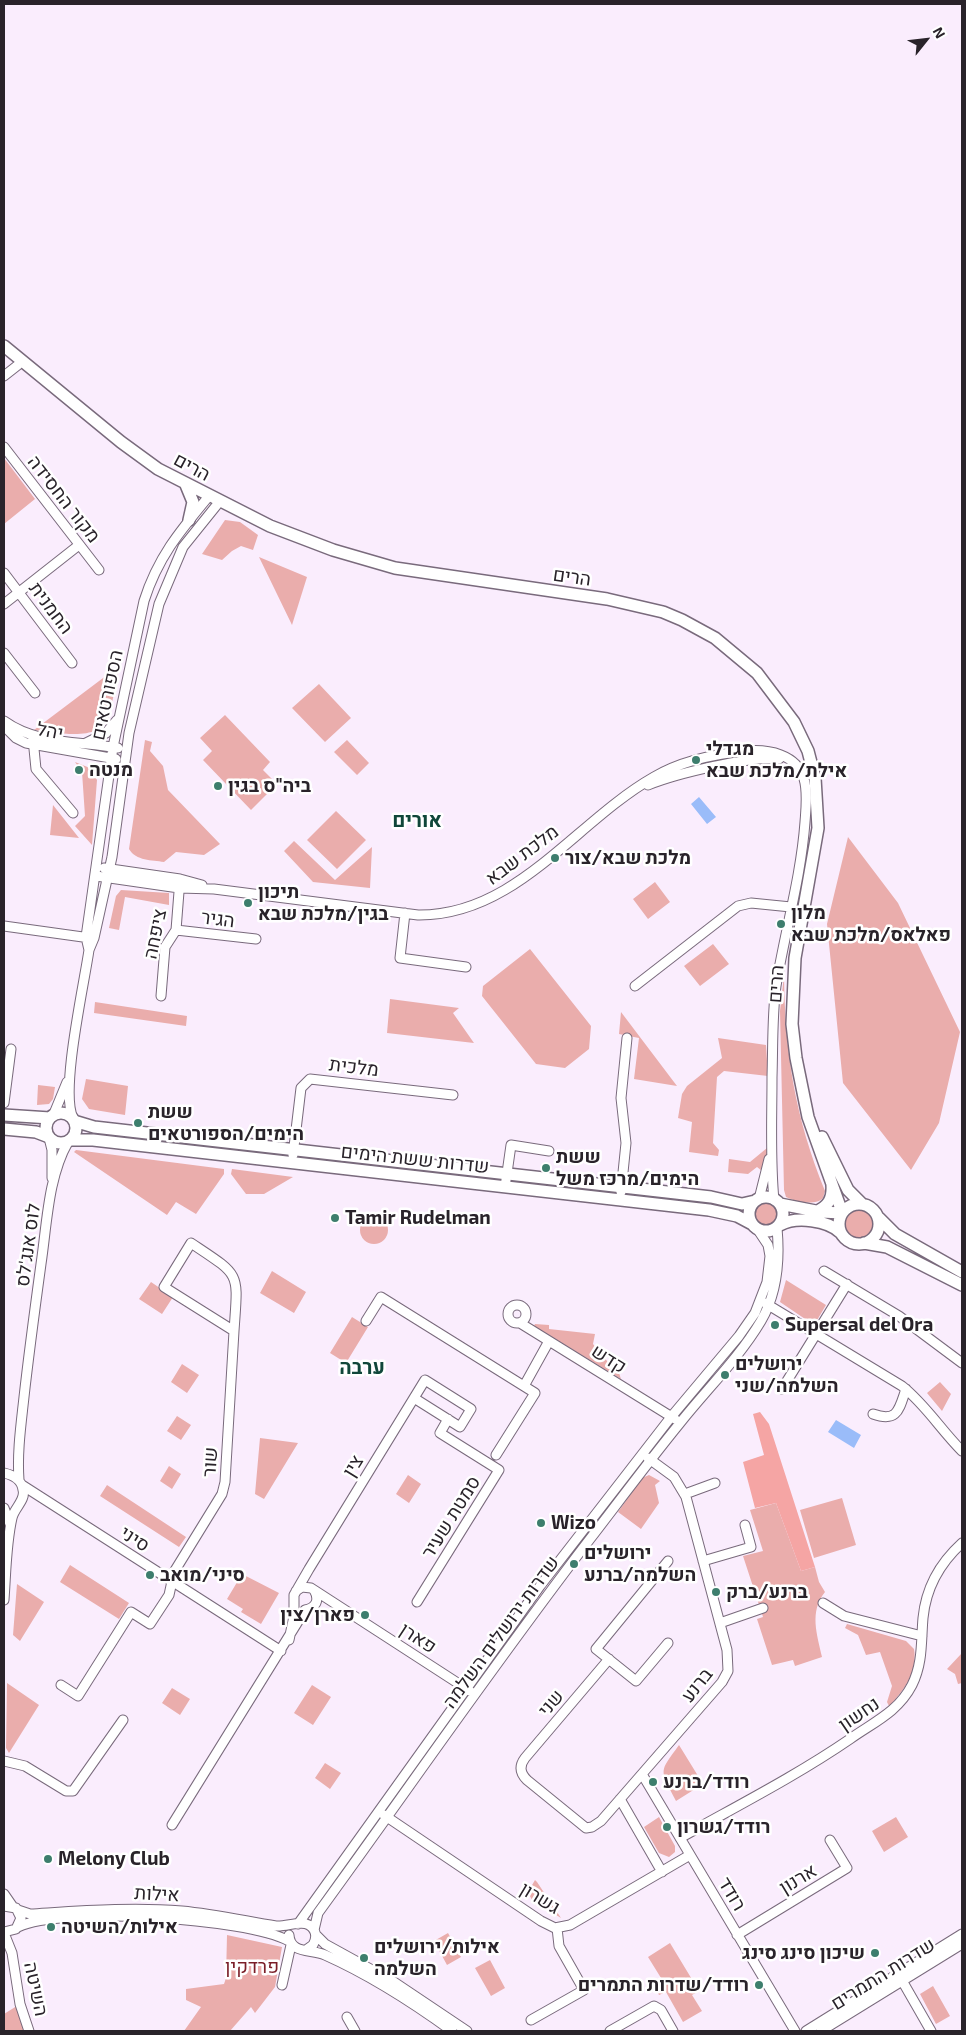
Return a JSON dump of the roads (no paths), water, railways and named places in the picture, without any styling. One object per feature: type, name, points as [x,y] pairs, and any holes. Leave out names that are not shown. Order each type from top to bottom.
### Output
[{"type":"main road","name":"הרים","points":[[4,346],[136,454],[186,485],[291,535],[374,563],[434,575],[618,601],[663,612],[715,638],[757,673],[782,704],[803,742],[810,760],[818,795],[816,844],[798,942],[792,990],[794,1041],[812,1132],[842,1212]]},
{"type":"main road","points":[[186,485],[193,502],[189,520]]},
{"type":"main road","name":"הרים","points":[[800,1076],[832,1162],[850,1193],[860,1203]]},
{"type":"main road","points":[[4,1115],[51,1117],[62,1113],[74,1120],[76,1133],[69,1141],[60,1144],[36,1132],[4,1129]]},
{"type":"main road","points":[[49,1138],[46,1127],[51,1117]]},
{"type":"main road","name":"שדרות ששת הימים","points":[[74,1120],[94,1127],[711,1197],[742,1204],[757,1200]]},
{"type":"main road","name":"שדרות ששת הימים","points":[[69,1141],[93,1140],[721,1212],[742,1218],[755,1227]]},
{"type":"main road","points":[[815,1212],[826,1206],[831,1199],[831,1181]]},
{"type":"main road","points":[[842,1212],[815,1212],[777,1202],[768,1197],[757,1200],[749,1213],[755,1227],[768,1232],[795,1220],[826,1225],[850,1242],[887,1247],[962,1285]]},
{"type":"main road","points":[[777,1202],[783,1216],[778,1226]]},
{"type":"main road","points":[[841,1234],[838,1222],[842,1212],[849,1206],[860,1203],[872,1208],[878,1218],[895,1234],[962,1272]]},
{"type":"main road","points":[[864,1244],[877,1233],[878,1218]]},
{"type":"street","points":[[4,376],[18,366]]},
{"type":"street","name":"מקור החסידה","points":[[4,447],[99,570]]},
{"type":"street","name":"הספורטאים","points":[[74,1120],[70,1108],[70,1072],[89,950],[111,758],[141,615],[152,578],[167,549],[189,520],[215,498]]},
{"type":"street","name":"הספורטאים","points":[[90,938],[108,873],[126,750],[155,616],[167,580],[189,538],[215,498]]},
{"type":"street","points":[[4,604],[79,545]]},
{"type":"street","name":"החמנית","points":[[4,573],[72,663]]},
{"type":"street","points":[[4,653],[35,693]]},
{"type":"street","points":[[84,744],[106,733],[119,716]]},
{"type":"street","name":"יהל","points":[[4,721],[33,741],[84,744],[126,750]]},
{"type":"street","name":"יהל","points":[[4,726],[16,738],[124,761]]},
{"type":"street","points":[[33,741],[36,769],[73,813]]},
{"type":"street","name":"מלכת שבא","points":[[97,872],[405,913],[431,915],[451,913],[471,908],[495,897],[628,794],[671,777],[755,759],[776,758],[796,764],[804,779],[806,810],[802,848],[775,997],[771,1146],[777,1202]]},
{"type":"street","name":"ציפחה","points":[[161,996],[165,947],[176,930],[180,884]]},
{"type":"street","points":[[635,986],[735,908],[751,903],[791,907]]},
{"type":"street","points":[[405,913],[400,958],[466,967]]},
{"type":"street","points":[[4,926],[90,938]]},
{"type":"street","name":"הגיר","points":[[176,930],[256,939]]},
{"type":"street","points":[[620,1200],[626,1137],[621,1098],[627,1038]]},
{"type":"street","points":[[4,1103],[11,1049]]},
{"type":"street","name":"הספורטאים","points":[[51,1117],[70,1072]]},
{"type":"street","name":"מלכית","points":[[292,1162],[301,1088],[310,1079],[453,1096]]},
{"type":"street","name":"לוס אנג'לס","points":[[49,1138],[52,1150],[52,1190]]},
{"type":"street","name":"לוס אנג'לס","points":[[20,1502],[24,1493],[20,1483],[18,1454],[33,1324],[52,1190],[62,1154],[69,1141]]},
{"type":"street","points":[[505,1187],[511,1146],[549,1151]]},
{"type":"street","name":"מלכת שבא","points":[[757,1200],[771,1146]]},
{"type":"street","name":"שדרות ירושלים השלמה","points":[[470,1692],[680,1423],[747,1342],[779,1263],[778,1226]]},
{"type":"street","name":"שדרות ירושלים השלמה","points":[[315,1933],[318,1913],[384,1814],[470,1692],[540,1586],[671,1417],[764,1303],[770,1256],[768,1245],[755,1227]]},
{"type":"street","name":"שור","points":[[61,1685],[78,1696],[131,1612],[150,1624],[169,1594],[174,1572],[224,1488],[237,1288],[235,1278],[224,1266],[191,1243],[164,1287],[234,1330]]},
{"type":"street","points":[[824,1271],[920,1330],[962,1362]]},
{"type":"street","points":[[782,1389],[847,1284]]},
{"type":"street","points":[[366,1321],[381,1297],[535,1393],[496,1455]]},
{"type":"street","points":[[764,1303],[906,1389],[962,1452]]},
{"type":"street","name":"קדש","points":[[520,1323],[680,1423]]},
{"type":"street","points":[[524,1386],[549,1341]]},
{"type":"street","name":"צין","points":[[296,1591],[424,1380],[471,1409],[460,1427],[448,1419]]},
{"type":"street","points":[[873,1414],[884,1417],[893,1416],[897,1413],[906,1389]]},
{"type":"street","points":[[414,1398],[448,1419]]},
{"type":"street","name":"סמטת שעיר","points":[[417,1602],[500,1470],[440,1433],[448,1419]]},
{"type":"street","name":"לוס אנג'לס","points":[[4,1473],[18,1454]]},
{"type":"street","name":"ברנע","points":[[521,1769],[527,1780],[586,1828],[598,1824],[727,1674],[728,1656],[685,1494],[674,1477],[642,1454]]},
{"type":"street","name":"סיני","points":[[4,1473],[46,1502],[281,1651]]},
{"type":"street","points":[[685,1494],[715,1483]]},
{"type":"street","points":[[10,1526],[4,1506],[33,1500],[46,1502]]},
{"type":"street","points":[[4,1600],[10,1526],[20,1502]]},
{"type":"street","points":[[703,1562],[751,1547],[745,1526]]},
{"type":"street","name":"נחשון","points":[[680,1838],[820,1759],[892,1712],[906,1696],[921,1660],[924,1608],[931,1583],[945,1560],[962,1542]]},
{"type":"street","points":[[668,1561],[596,1649],[636,1681],[668,1643]]},
{"type":"street","points":[[172,1825],[289,1640],[302,1615],[311,1608],[317,1599],[312,1589],[308,1569]]},
{"type":"street","points":[[289,1640],[294,1616],[296,1591],[304,1586],[312,1589]]},
{"type":"street","name":"פארן","points":[[312,1589],[470,1692]]},
{"type":"street","points":[[294,1600],[300,1608],[311,1608]]},
{"type":"street","points":[[822,1603],[844,1616],[922,1636]]},
{"type":"street","name":"פארן","points":[[311,1608],[328,1605],[343,1609]]},
{"type":"street","points":[[720,1623],[763,1608]]},
{"type":"street","name":"שני","points":[[521,1769],[525,1758],[609,1659]]},
{"type":"street","points":[[4,1761],[25,1766],[66,1791],[73,1791],[123,1720]]},
{"type":"street","name":"רודד","points":[[642,1774],[795,2031]]},
{"type":"street","points":[[620,1799],[662,1872]]},
{"type":"street","name":"שדרות ירושלים השלמה","points":[[297,1924],[384,1814]]},
{"type":"street","name":"גשרון","points":[[384,1814],[541,1921],[557,1928],[570,1925],[690,1855]]},
{"type":"street","name":"ארנון","points":[[738,1935],[847,1868],[830,1840]]},
{"type":"street","points":[[4,1894],[12,1908]]},
{"type":"street","name":"אילות","points":[[12,1908],[30,1914],[111,1909],[165,1910],[216,1915],[280,1926],[297,1924]]},
{"type":"street","name":"השיטה","points":[[12,1908],[21,1918],[12,1953]]},
{"type":"street","name":"אילות","points":[[4,1933],[30,1923],[79,1918],[165,1918],[207,1922],[265,1932],[290,1943]]},
{"type":"street","points":[[282,1985],[290,1943],[289,1933],[297,1924],[308,1924],[325,1944],[394,1982],[467,2031]]},
{"type":"street","points":[[531,2020],[584,1990],[559,1946],[557,1928]]},
{"type":"street","name":"השיטה","points":[[4,1933],[12,1953],[20,2004],[29,2031]]},
{"type":"street","points":[[286,1967],[294,1956],[313,1945],[315,1933]]},
{"type":"street","name":"שדרות התמרים","points":[[821,2031],[962,1934]]},
{"type":"street","points":[[290,1943],[296,1949],[322,1954],[374,1980],[452,2031]]},
{"type":"street","name":"שדרות התמרים","points":[[806,2031],[962,1944]]},
{"type":"street","points":[[901,1977],[930,2031]]},
{"type":"street","points":[[610,2031],[655,2006],[661,2010],[673,2031]]},
{"type":"street","points":[[347,2017],[355,2031]]},
{"type":"water","points":[[699,797],[716,817],[707,824],[691,804]]},
{"type":"water","points":[[836,1420],[861,1435],[854,1448],[828,1432]]},
{"type":"place","name":"מגדלי אילת/מלכת שבא","points":[[696,760]]},
{"type":"place","name":"מנטה","points":[[79,770]]},
{"type":"place","name":"ביה\"ס בגין","points":[[218,786]]},
{"type":"place","name":"מלכת שבא/צור","points":[[555,858]]},
{"type":"place","name":"תיכון בגין/מלכת שבא","points":[[248,903]]},
{"type":"place","name":"מלון פאלאס/מלכת שבא","points":[[781,924]]},
{"type":"place","name":"ששת הימים/הספורטאים","points":[[138,1123]]},
{"type":"place","name":"ששת הימים/מרכז משל","points":[[546,1168]]},
{"type":"place","name":"Tamir Rudelman","points":[[335,1218]]},
{"type":"place","name":"Supersal del Ora","points":[[775,1325]]},
{"type":"place","name":"ירושלים השלמה/שני","points":[[725,1375]]},
{"type":"place","name":"Wizo","points":[[541,1523]]},
{"type":"place","name":"ירושלים השלמה/ברנע","points":[[574,1564]]},
{"type":"place","name":"סיני/מואב","points":[[150,1575]]},
{"type":"place","name":"ברנע/ברק","points":[[716,1592]]},
{"type":"place","name":"פארן/צין","points":[[365,1615]]},
{"type":"place","name":"רודד/ברנע","points":[[653,1782]]},
{"type":"place","name":"רודד/גשרון","points":[[667,1827]]},
{"type":"place","name":"Melony Club","points":[[48,1859]]},
{"type":"place","name":"אילות/השיטה","points":[[51,1927]]},
{"type":"place","name":"שיכון סינג סינג","points":[[875,1953]]},
{"type":"place","name":"אילות/ירושלים השלמה","points":[[364,1958]]},
{"type":"place","name":"רודד/שדרות התמרים","points":[[759,1985]]},
{"type":"district","name":"אורים","points":[[417,820]]},
{"type":"district","name":"ערבה","points":[[362,1367]]},
{"type":"park label","name":"פרדקין","points":[[252,1967]]}]
